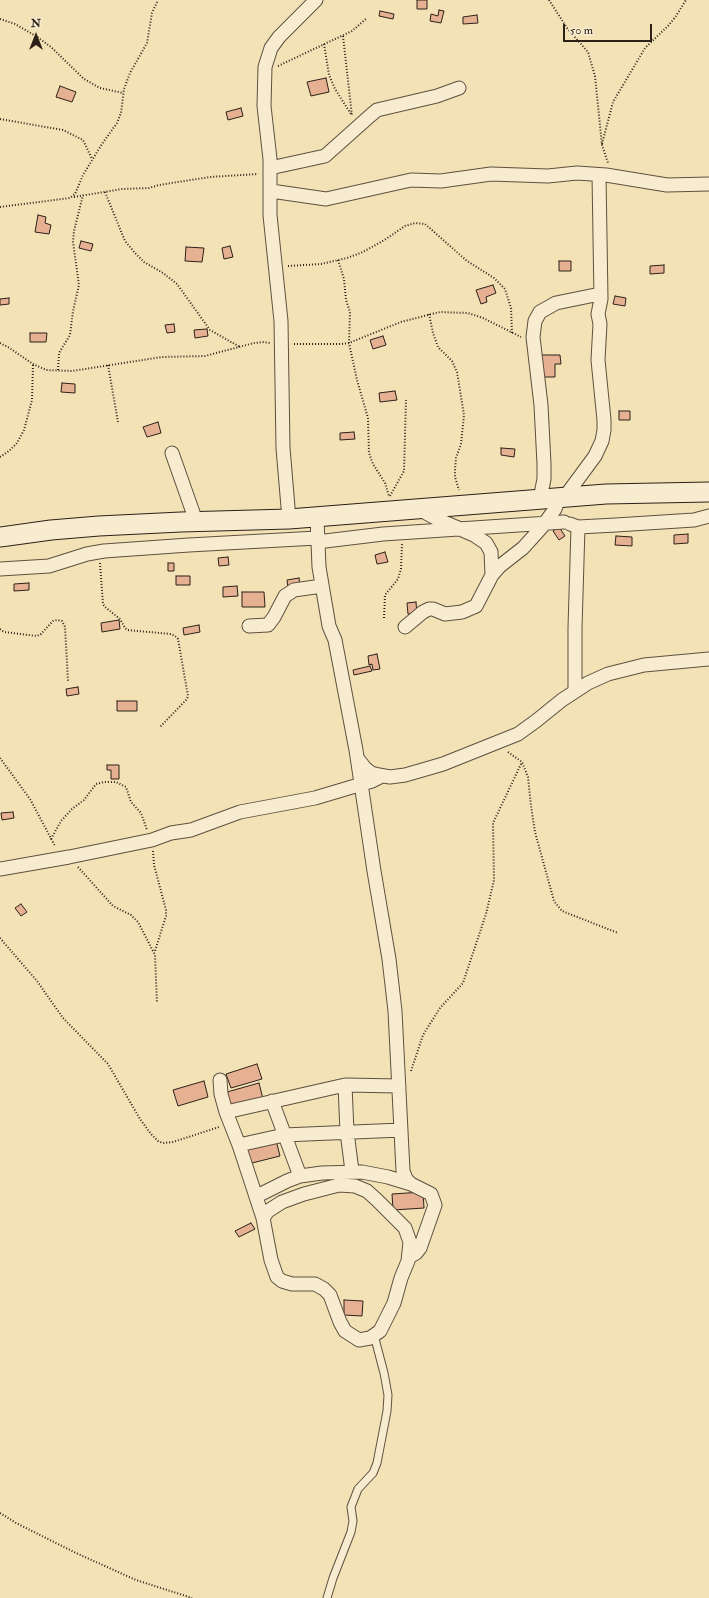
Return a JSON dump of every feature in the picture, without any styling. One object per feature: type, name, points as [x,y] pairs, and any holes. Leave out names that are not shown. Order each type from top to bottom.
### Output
[{"type":"street","points":[[289,519],[283,432],[282,344],[270,215],[270,171],[264,106],[265,72],[266,63],[271,48],[279,37],[316,0]]},
{"type":"street","points":[[270,171],[325,156],[377,110],[437,96],[459,88]]},
{"type":"street","points":[[271,191],[326,199],[415,179],[441,181],[491,174],[543,176],[604,171],[667,185],[709,184]]},
{"type":"street","points":[[405,627],[423,612],[429,610],[433,609],[445,614],[471,609],[476,606],[492,575],[500,566],[523,548],[595,456],[602,441],[604,420],[598,360],[600,324],[598,314],[604,171]]},
{"type":"street","points":[[540,499],[544,479],[544,464],[541,405],[533,337],[535,321],[543,309],[562,301],[600,294]]},
{"type":"street","points":[[172,453],[196,521]]},
{"type":"street","points":[[0,569],[49,566],[99,552],[189,545],[317,540],[462,529],[555,508],[606,494],[709,492]]},
{"type":"street","points":[[0,537],[92,526],[196,521],[317,518],[540,499],[555,508],[564,522],[578,527],[694,520],[709,516]]},
{"type":"street","points":[[419,509],[437,519],[462,529],[486,543],[491,552],[492,575]]},
{"type":"street","points":[[317,518],[317,540],[322,586],[329,626],[343,678],[358,759],[374,871],[389,959],[395,1011],[403,1171],[406,1179],[411,1184]]},
{"type":"street","points":[[575,691],[578,527]]},
{"type":"street","points":[[249,626],[268,626],[285,596],[294,590],[322,586]]},
{"type":"street","points":[[358,759],[371,773],[382,776],[390,777],[419,772],[518,734],[575,691],[608,674],[644,665],[709,659]]},
{"type":"street","points":[[0,869],[66,858],[152,840],[171,833],[191,830],[240,812],[316,798],[345,788],[361,785],[382,776]]},
{"type":"street","points":[[220,1080],[221,1094],[257,1196],[274,1270],[282,1281],[292,1284],[315,1284],[324,1289],[330,1295],[345,1331],[358,1340],[365,1340],[380,1331],[391,1312],[409,1257],[410,1242],[405,1228],[367,1190],[355,1186],[340,1185],[304,1194],[282,1202],[268,1211],[263,1218]]},
{"type":"street","points":[[229,1118],[272,1101],[345,1085],[398,1085]]},
{"type":"street","points":[[345,1085],[347,1132],[352,1171]]},
{"type":"street","points":[[272,1101],[300,1176]]},
{"type":"street","points":[[239,1145],[284,1136],[401,1130]]},
{"type":"street","points":[[257,1196],[300,1176],[322,1173],[352,1171],[372,1173],[411,1184],[431,1194],[435,1205],[420,1248],[409,1257]]},
{"type":"lane","points":[[327,1598],[351,1532],[353,1521],[351,1506],[358,1489],[373,1473],[377,1463],[387,1411],[388,1395],[374,1335]]},
{"type":"path","points":[[73,197],[92,159],[117,123],[122,113],[124,93],[130,73],[147,43],[152,13],[158,0]]},
{"type":"path","points":[[549,0],[567,28],[588,52],[595,76],[604,171]]},
{"type":"path","points":[[602,145],[614,102],[645,48],[669,25],[686,0]]},
{"type":"path","points":[[265,72],[343,36],[352,31],[367,18]]},
{"type":"path","points":[[0,19],[15,24],[36,36],[51,47],[84,79],[100,88],[124,93]]},
{"type":"path","points":[[343,36],[354,130]]},
{"type":"path","points":[[324,44],[329,75],[334,89],[352,117]]},
{"type":"path","points":[[0,119],[63,130],[83,140],[92,159]]},
{"type":"path","points":[[0,207],[105,192],[149,188],[210,177],[270,171]]},
{"type":"path","points":[[105,192],[125,241],[135,253],[144,262],[163,272],[177,284],[210,330],[240,346]]},
{"type":"path","points":[[58,370],[59,353],[70,335],[73,311],[79,285],[73,242],[74,231],[83,195]]},
{"type":"path","points":[[275,267],[321,264],[338,260],[363,252],[405,226],[414,223],[425,224],[467,261],[494,278],[505,289],[511,308],[512,333]]},
{"type":"path","points":[[338,260],[344,279],[346,300],[350,312],[349,343],[357,380],[368,418],[370,453],[373,464],[385,483],[389,497],[404,471],[406,400]]},
{"type":"path","points":[[0,344],[8,347],[32,364],[46,370],[72,371],[162,357],[205,356],[240,346],[264,342],[282,344],[349,343],[401,322],[440,312],[468,313],[483,318],[534,344]]},
{"type":"path","points":[[429,314],[438,347],[452,361],[457,372],[464,420],[461,444],[456,458],[455,477],[466,505]]},
{"type":"path","points":[[0,457],[17,443],[24,430],[32,400],[32,364]]},
{"type":"path","points":[[108,365],[118,422]]},
{"type":"path","points":[[384,618],[385,596],[398,579],[401,569],[403,548],[400,533]]},
{"type":"path","points":[[99,552],[102,601],[105,607],[120,619],[127,630],[171,634],[176,636],[178,639],[188,696],[187,700],[160,727]]},
{"type":"path","points":[[0,629],[4,632],[37,636],[41,634],[53,621],[62,621],[65,627],[68,681]]},
{"type":"path","points":[[492,745],[505,750],[522,762],[528,777],[535,832],[554,901],[562,911],[618,933]]},
{"type":"path","points":[[0,758],[30,799],[51,838],[66,858],[112,906],[131,915],[138,922],[154,953]]},
{"type":"path","points":[[398,1085],[408,1077],[423,1035],[435,1015],[463,983],[486,914],[494,880],[493,823],[522,762]]},
{"type":"path","points":[[51,838],[61,821],[72,809],[84,800],[96,784],[116,782],[126,787],[131,802],[141,813],[152,840],[154,865],[166,910],[166,916],[154,953],[157,1003]]},
{"type":"path","points":[[0,938],[38,981],[63,1018],[108,1064],[140,1119],[158,1141],[163,1143],[173,1142],[229,1118]]},
{"type":"path","points":[[0,1513],[16,1523],[76,1553],[129,1577],[192,1598]]},
{"type":"building","points":[[417,0],[427,0],[427,9],[417,9]]},
{"type":"building","points":[[439,10],[444,11],[441,23],[430,21],[431,14],[438,16]]},
{"type":"building","points":[[380,11],[394,14],[393,19],[379,16]]},
{"type":"building","points":[[477,15],[478,23],[463,24],[463,17]]},
{"type":"building","points":[[326,78],[329,92],[311,96],[307,82]]},
{"type":"building","points":[[60,86],[76,92],[72,102],[56,97]]},
{"type":"building","points":[[241,108],[243,116],[228,120],[226,112]]},
{"type":"building","points":[[38,215],[46,217],[45,223],[51,225],[49,234],[35,232]]},
{"type":"building","points":[[81,241],[93,244],[91,251],[79,248]]},
{"type":"building","points":[[230,246],[233,257],[224,259],[222,248]]},
{"type":"building","points":[[186,247],[204,248],[202,262],[185,261]]},
{"type":"building","points":[[559,261],[571,261],[571,271],[559,271]]},
{"type":"building","points":[[664,265],[664,273],[650,274],[650,266]]},
{"type":"building","points":[[493,285],[496,293],[486,297],[487,302],[481,304],[476,290]]},
{"type":"building","points":[[615,296],[626,298],[625,306],[613,304]]},
{"type":"building","points":[[9,298],[9,304],[0,305],[0,299]]},
{"type":"building","points":[[174,324],[175,332],[167,333],[165,325]]},
{"type":"building","points":[[207,329],[208,336],[195,338],[194,330]]},
{"type":"building","points":[[30,333],[47,333],[46,342],[30,342]]},
{"type":"building","points":[[383,336],[386,345],[373,349],[370,340]]},
{"type":"building","points":[[541,355],[560,355],[561,364],[555,364],[555,377],[541,377]]},
{"type":"building","points":[[62,383],[75,384],[75,393],[61,392]]},
{"type":"building","points":[[395,391],[397,400],[380,402],[379,393]]},
{"type":"building","points":[[619,411],[630,411],[630,420],[619,420]]},
{"type":"building","points":[[158,422],[161,433],[147,437],[143,427]]},
{"type":"building","points":[[354,432],[355,439],[340,440],[340,433]]},
{"type":"building","points":[[501,448],[515,449],[514,457],[501,455]]},
{"type":"building","points":[[559,527],[565,536],[559,540],[553,531]]},
{"type":"building","points":[[688,534],[688,543],[674,544],[674,535]]},
{"type":"building","points":[[616,536],[632,537],[632,546],[615,545]]},
{"type":"building","points":[[385,552],[388,562],[377,564],[375,555]]},
{"type":"building","points":[[228,557],[229,565],[219,566],[218,558]]},
{"type":"building","points":[[168,563],[174,563],[174,571],[168,571]]},
{"type":"building","points":[[176,576],[190,576],[190,585],[176,585]]},
{"type":"building","points":[[299,578],[300,586],[288,588],[287,580]]},
{"type":"building","points":[[29,583],[29,590],[14,591],[14,584]]},
{"type":"building","points":[[237,586],[238,596],[223,597],[223,587]]},
{"type":"building","points":[[242,592],[264,592],[265,607],[242,607]]},
{"type":"building","points":[[416,602],[417,614],[408,614],[407,603]]},
{"type":"building","points":[[119,620],[120,629],[102,632],[101,623]]},
{"type":"building","points":[[199,625],[200,632],[184,635],[183,628]]},
{"type":"building","points":[[377,654],[380,669],[373,670],[372,664],[369,665],[368,656]]},
{"type":"building","points":[[370,666],[372,671],[354,675],[353,670]]},
{"type":"building","points":[[78,687],[79,694],[67,696],[66,689]]},
{"type":"building","points":[[117,701],[137,701],[137,711],[117,711]]},
{"type":"building","points":[[107,765],[119,765],[119,779],[111,779],[111,770],[107,770]]},
{"type":"building","points":[[13,812],[14,818],[2,820],[1,813]]},
{"type":"building","points":[[21,904],[27,912],[21,916],[15,908]]},
{"type":"building","points":[[257,1064],[262,1079],[231,1088],[226,1074]]},
{"type":"building","points":[[204,1081],[208,1097],[178,1106],[173,1090]]},
{"type":"building","points":[[259,1083],[263,1099],[231,1107],[227,1092]]},
{"type":"building","points":[[276,1140],[280,1156],[248,1164],[244,1148]]},
{"type":"building","points":[[423,1192],[424,1208],[393,1210],[392,1194]]},
{"type":"building","points":[[251,1223],[255,1229],[239,1237],[235,1231]]},
{"type":"building","points":[[344,1300],[363,1301],[362,1316],[344,1315]]}]
